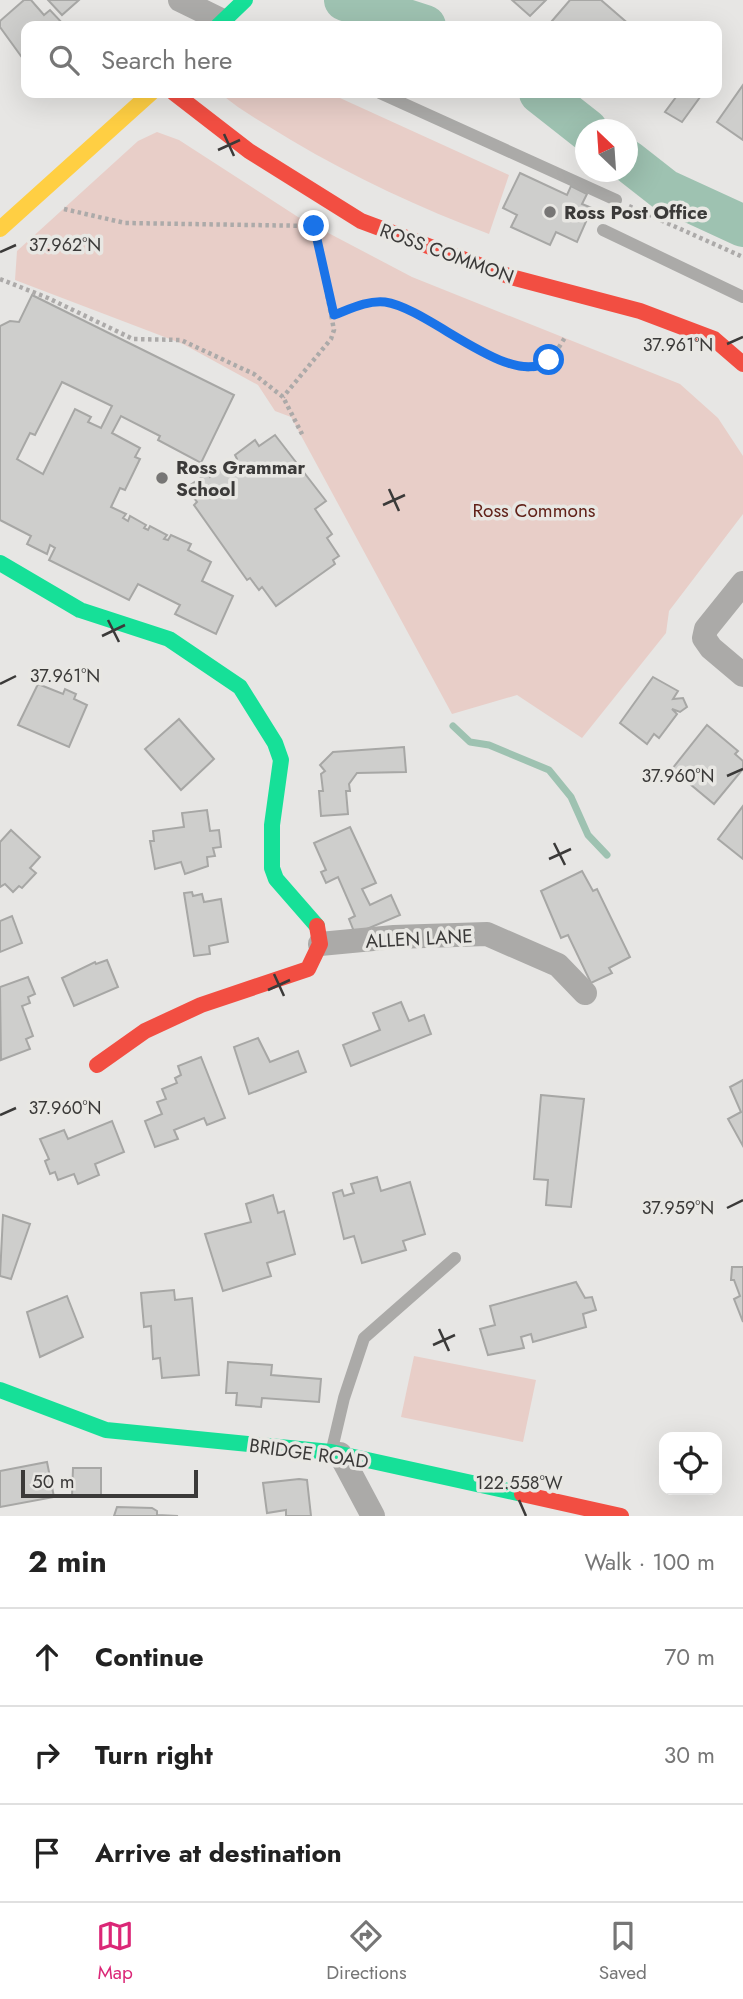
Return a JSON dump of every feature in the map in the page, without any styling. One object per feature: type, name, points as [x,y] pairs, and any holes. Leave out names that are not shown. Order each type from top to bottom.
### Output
[{"type":"street","points":[[180,0],[218,21]]},
{"type":"street","points":[[228,21],[245,0]]},
{"type":"street","points":[[0,229],[145,98]]},
{"type":"street","name":"ROSS COMMON","points":[[180,98],[248,151],[361,221],[512,277],[640,311],[714,339],[743,365]]},
{"type":"street","points":[[0,563],[80,610],[169,639],[240,687],[275,743],[281,760],[272,825],[272,868],[276,879],[319,929],[320,944],[308,969],[190,1010],[145,1031],[97,1065]]},
{"type":"street","points":[[743,583],[706,629],[704,638],[711,648],[743,675]]},
{"type":"street","name":"ALLEN LANE","points":[[320,944],[394,937],[487,934],[558,965],[585,993]]},
{"type":"street","name":"BRIDGE ROAD","points":[[0,1390],[106,1430],[336,1453],[621,1516]]},
{"type":"street","points":[[336,1453],[373,1516]]},
{"type":"lane","points":[[391,98],[616,200]]},
{"type":"lane","points":[[603,230],[743,297]]},
{"type":"lane","points":[[336,1453],[344,1398],[364,1338],[455,1258]]},
{"type":"path","points":[[616,200],[743,257]]},
{"type":"path","points":[[57,207],[125,223],[314,226],[334,315],[331,339],[283,397]]},
{"type":"path","points":[[0,279],[48,298],[134,339],[181,341],[254,374],[283,397],[303,436]]},
{"type":"path","points":[[334,315],[364,304],[383,302],[407,307],[504,363],[528,369],[540,368],[566,336]]},
{"type":"green space","points":[[227,98],[340,98],[509,175],[489,234],[364,180],[291,140]]},
{"type":"green space","name":"Ross Commons","points":[[157,132],[179,140],[298,217],[412,277],[680,384],[718,418],[743,456],[743,514],[669,611],[666,633],[582,738],[517,695],[452,714],[291,417],[275,411],[258,385],[183,344],[15,280],[17,251],[138,141]]},
{"type":"green space","points":[[414,1356],[536,1380],[523,1442],[401,1417]]},
{"type":"building","points":[[24,0],[31,0],[44,15],[50,10],[60,21],[21,21],[21,56],[0,27],[0,21]]},
{"type":"building","points":[[48,0],[79,0],[62,15]]},
{"type":"building","points":[[512,0],[546,0],[530,16]]},
{"type":"building","points":[[570,0],[601,0],[625,21],[552,21]]},
{"type":"building","points":[[743,85],[743,140],[717,122]]},
{"type":"building","points":[[675,98],[699,98],[682,122],[665,112]]},
{"type":"building","name":"Ross Post Office","points":[[520,173],[567,195],[571,186],[587,194],[582,204],[592,208],[577,242],[556,232],[550,245],[511,227],[517,215],[503,208]]},
{"type":"building","points":[[32,295],[234,395],[201,463],[158,440],[160,436],[121,416],[112,433],[140,448],[135,457],[140,459],[125,490],[120,488],[111,507],[126,514],[123,518],[128,521],[130,516],[146,525],[144,528],[148,530],[150,526],[167,535],[164,539],[168,540],[171,535],[191,544],[188,550],[211,562],[202,581],[233,596],[216,634],[175,614],[180,605],[138,584],[129,600],[49,560],[55,548],[50,545],[47,554],[27,544],[31,536],[0,520],[0,326],[10,321],[19,322]],"holes":[[[62,382],[112,406],[101,428],[88,422],[91,417],[75,409],[43,474],[17,459],[30,433],[35,435]]]},
{"type":"building","points":[[275,435],[326,501],[315,509],[332,534],[327,538],[339,556],[333,560],[335,564],[276,606],[262,587],[259,590],[250,578],[247,580],[194,505],[197,502],[186,488],[208,473],[210,477],[237,459],[235,455],[255,440],[259,446]]},
{"type":"building","points":[[653,677],[678,691],[673,699],[683,698],[687,707],[680,712],[672,709],[677,714],[659,738],[654,734],[647,744],[620,723]]},
{"type":"building","points":[[38,684],[63,694],[65,689],[76,694],[74,699],[87,705],[69,747],[18,725]]},
{"type":"building","points":[[179,719],[214,759],[181,790],[145,749]]},
{"type":"building","points":[[707,725],[738,751],[735,754],[743,761],[743,769],[714,804],[672,769]]},
{"type":"building","points":[[404,747],[406,772],[357,773],[349,784],[350,791],[346,791],[348,814],[321,816],[319,791],[323,791],[321,774],[325,771],[320,765],[333,752]]},
{"type":"building","points":[[743,806],[743,859],[718,839]]},
{"type":"building","points":[[207,810],[210,831],[219,830],[221,847],[213,848],[215,856],[207,857],[208,866],[185,874],[181,862],[155,869],[150,841],[154,841],[153,831],[184,827],[182,813]]},
{"type":"building","points":[[350,827],[376,883],[362,889],[370,905],[391,895],[400,915],[355,934],[349,919],[355,916],[338,877],[326,883],[321,872],[326,870],[314,843]]},
{"type":"building","points":[[11,830],[40,857],[30,868],[36,873],[22,888],[19,886],[13,892],[5,884],[0,887],[0,842]]},
{"type":"building","points":[[582,871],[593,891],[597,889],[630,957],[609,968],[612,973],[591,983],[568,935],[561,938],[541,891]]},
{"type":"building","points":[[192,892],[193,896],[202,894],[204,902],[221,899],[228,942],[209,946],[210,954],[194,956],[184,893]]},
{"type":"building","points":[[12,916],[22,943],[0,952],[0,921]]},
{"type":"building","points":[[107,960],[118,987],[74,1006],[62,978],[95,962],[96,964]]},
{"type":"building","points":[[28,977],[35,994],[28,997],[30,1003],[22,1006],[33,1036],[26,1039],[30,1049],[1,1060],[0,987]]},
{"type":"building","points":[[401,1002],[409,1021],[424,1015],[431,1034],[351,1066],[343,1045],[380,1030],[373,1013]]},
{"type":"building","points":[[258,1038],[270,1062],[298,1051],[306,1072],[249,1094],[234,1047]]},
{"type":"building","points":[[201,1057],[225,1118],[207,1125],[204,1118],[174,1130],[178,1139],[155,1147],[145,1121],[162,1114],[157,1102],[166,1099],[162,1089],[177,1083],[175,1078],[181,1075],[178,1066]]},
{"type":"building","points":[[743,1080],[743,1146],[728,1119],[741,1112],[730,1087]]},
{"type":"building","points":[[541,1095],[584,1099],[571,1207],[546,1205],[548,1180],[534,1179]]},
{"type":"building","points":[[112,1121],[124,1152],[95,1164],[99,1175],[78,1184],[74,1174],[58,1180],[55,1172],[50,1174],[45,1161],[49,1159],[40,1139],[64,1130],[68,1139]]},
{"type":"building","points":[[377,1177],[381,1191],[410,1182],[425,1234],[403,1241],[406,1250],[362,1263],[354,1236],[344,1239],[333,1193],[342,1190],[344,1196],[354,1193],[351,1184]]},
{"type":"building","points":[[273,1195],[278,1213],[284,1211],[295,1254],[267,1263],[271,1276],[223,1291],[205,1234],[251,1222],[246,1204]]},
{"type":"building","points":[[3,1215],[30,1224],[11,1279],[0,1276]]},
{"type":"building","points":[[732,1267],[743,1267],[743,1322],[734,1299],[740,1296],[734,1280],[731,1280]]},
{"type":"building","points":[[576,1282],[585,1298],[592,1297],[596,1310],[583,1314],[586,1327],[533,1342],[531,1334],[521,1337],[524,1348],[488,1355],[480,1329],[495,1325],[490,1306]]},
{"type":"building","points":[[174,1290],[175,1300],[192,1298],[199,1375],[162,1378],[160,1358],[153,1359],[151,1326],[144,1327],[141,1293]]},
{"type":"building","points":[[67,1296],[83,1337],[40,1357],[27,1312]]},
{"type":"building","points":[[228,1362],[272,1365],[271,1375],[321,1379],[319,1402],[262,1398],[261,1407],[236,1405],[237,1393],[226,1393]]},
{"type":"building","points":[[47,1462],[54,1497],[0,1507],[0,1471]]},
{"type":"building","points":[[73,1468],[101,1468],[101,1497],[72,1497]]},
{"type":"building","points":[[307,1480],[311,1516],[286,1516],[286,1510],[267,1513],[263,1483]]},
{"type":"building","points":[[117,1507],[152,1508],[157,1511],[157,1515],[178,1516],[114,1516]]},
{"type":"waterway","points":[[345,0],[410,21]]},
{"type":"waterway","points":[[546,98],[575,121]]},
{"type":"waterway","points":[[638,169],[665,190],[743,226]]},
{"type":"waterway","points":[[453,726],[470,742],[489,745],[549,770],[571,797],[588,835],[607,855]]},
{"type":"traffic: fast","points":[[223,21],[245,0]]},
{"type":"traffic: fast","points":[[0,563],[80,610],[169,639],[240,687],[275,743],[281,760],[272,825],[272,868],[276,879],[317,926]]},
{"type":"traffic: fast","points":[[0,1390],[106,1430],[331,1452],[522,1494]]},
{"type":"traffic: slow","points":[[0,229],[145,98]]},
{"type":"traffic: jam","points":[[180,98],[249,151],[361,221],[511,277],[640,311],[714,339],[743,364]]},
{"type":"traffic: jam","points":[[97,1065],[145,1031],[201,1005],[308,969],[320,944],[317,926]]},
{"type":"traffic: jam","points":[[522,1494],[621,1516]]},
{"type":"place","name":"Ross Post Office","points":[[550,212]]},
{"type":"place","name":"Ross Grammar School","points":[[162,478]]},
{"type":"route","points":[[314,226],[334,315],[364,304],[383,302],[407,307],[504,363],[528,369],[540,368],[549,360]]}]
